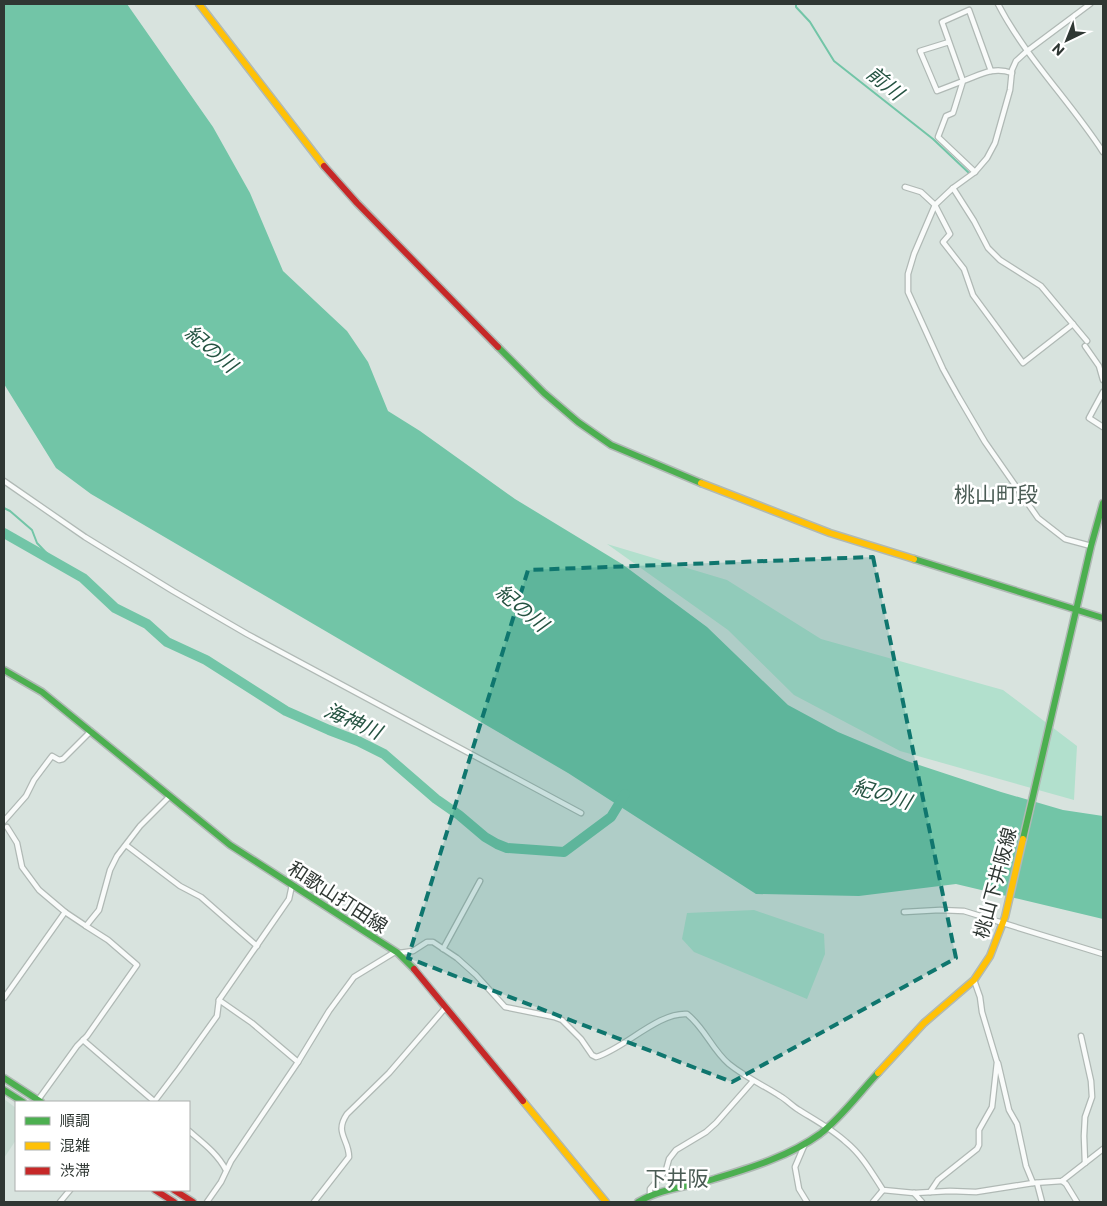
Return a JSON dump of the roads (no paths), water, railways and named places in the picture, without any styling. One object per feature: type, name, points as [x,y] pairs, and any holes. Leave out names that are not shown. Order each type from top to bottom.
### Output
[{"type":"main road","points":[[199,4],[329,172],[357,203],[544,393],[578,422],[611,445],[726,494],[830,533],[1077,612],[1103,618]]},
{"type":"main road","name":"桃山下井阪線","points":[[638,1202],[660,1190],[701,1183],[726,1176],[813,1141],[919,1028],[974,980],[990,956],[1004,920],[1091,546],[1103,503]]},
{"type":"main road","name":"和歌山打田線","points":[[4,670],[42,692],[230,845],[396,952],[446,1007],[606,1202]]},
{"type":"main road","points":[[4,1078],[40,1101]]},
{"type":"main road","points":[[4,1090],[21,1101]]},
{"type":"main road","points":[[157,1191],[174,1202]]},
{"type":"main road","points":[[176,1191],[193,1202]]},
{"type":"street","points":[[998,4],[1027,52],[1103,152]]},
{"type":"street","points":[[1090,4],[1016,61],[995,143],[987,158],[975,172],[952,188],[935,205],[914,254],[908,274],[908,292],[943,369],[985,442],[1038,518],[1065,539],[1091,546]]},
{"type":"street","points":[[975,172],[938,137],[946,116],[952,113],[963,81],[942,22],[969,10],[991,71]]},
{"type":"street","points":[[949,42],[920,51],[937,91],[991,71],[1001,69],[1012,73]]},
{"type":"street","points":[[905,187],[921,192],[935,205],[950,234],[943,242],[964,270],[973,295],[1023,363],[1073,324]]},
{"type":"street","points":[[952,188],[974,221],[988,248],[1000,260],[1041,286],[1073,324],[1099,366],[1103,380]]},
{"type":"street","points":[[1103,392],[1089,418],[1103,427]]},
{"type":"street","points":[[4,481],[85,537],[206,610],[369,700],[581,813]]},
{"type":"street","points":[[40,1101],[68,1058],[137,964],[108,940],[65,912],[39,890],[22,867],[17,843],[5,826],[26,796],[34,780],[52,756],[59,760],[63,759],[91,731]]},
{"type":"street","points":[[86,926],[99,910],[110,870],[117,856],[140,826],[170,796]]},
{"type":"street","points":[[126,845],[180,886],[201,897],[257,946]]},
{"type":"street","points":[[443,949],[480,881]]},
{"type":"street","points":[[155,1101],[217,1016],[219,1000],[289,899],[292,885]]},
{"type":"street","points":[[904,912],[964,911],[1004,920],[1103,954]]},
{"type":"street","points":[[4,998],[65,912]]},
{"type":"street","points":[[207,1202],[329,1011],[354,977],[396,952],[413,951],[427,942],[433,942],[457,958],[476,975],[505,1007],[562,1020],[592,1055],[596,1057],[679,1013],[688,1014],[726,1062],[753,1081],[828,1127],[858,1153],[883,1190]]},
{"type":"street","points":[[974,980],[1000,1067],[1009,1110],[1017,1124],[1026,1166],[1042,1202]]},
{"type":"street","points":[[219,1000],[252,1023],[298,1062]]},
{"type":"street","points":[[314,1202],[349,1158],[341,1129],[342,1121],[389,1073],[446,1007]]},
{"type":"street","points":[[1081,1036],[1092,1097],[1085,1116],[1086,1163]]},
{"type":"street","points":[[83,1040],[153,1101]]},
{"type":"street","points":[[930,1192],[938,1180],[969,1157],[979,1145],[979,1130],[992,1107],[997,1062]]},
{"type":"street","points":[[650,1194],[650,1190],[666,1170],[669,1159],[676,1150],[706,1132],[753,1081]]},
{"type":"street","points":[[190,1131],[209,1147],[226,1170]]},
{"type":"street","points":[[804,1146],[795,1167],[799,1189],[807,1202]]},
{"type":"street","points":[[883,1190],[914,1193],[976,1192],[1062,1181],[1103,1149]]},
{"type":"street","points":[[1062,1181],[1066,1184],[1077,1202]]},
{"type":"street","points":[[873,1202],[883,1190]]},
{"type":"street","points":[[60,1202],[69,1191]]},
{"type":"street","points":[[914,1193],[922,1202]]},
{"type":"water","name":"紀の川","points":[[4,4],[127,4],[213,127],[250,193],[283,271],[347,331],[368,362],[388,411],[420,431],[515,499],[622,564],[707,627],[788,705],[838,732],[907,761],[1063,810],[1103,816],[1103,919],[956,884],[859,896],[756,894],[568,773],[91,494],[56,468],[4,384]]},
{"type":"waterway","name":"前川","points":[[796,4],[796,7],[810,22],[834,61],[933,139],[969,173]]},
{"type":"waterway","points":[[4,508],[32,530],[37,543],[56,563]]},
{"type":"waterway","name":"海神川","points":[[4,533],[83,578],[115,608],[147,624],[167,642],[206,660],[286,711],[384,754],[436,799],[497,844],[507,848],[564,852],[611,817],[625,794]]},
{"type":"district","name":"桃山町段","points":[[996,495]]},
{"type":"district","name":"下井阪","points":[[677,1179]]}]
